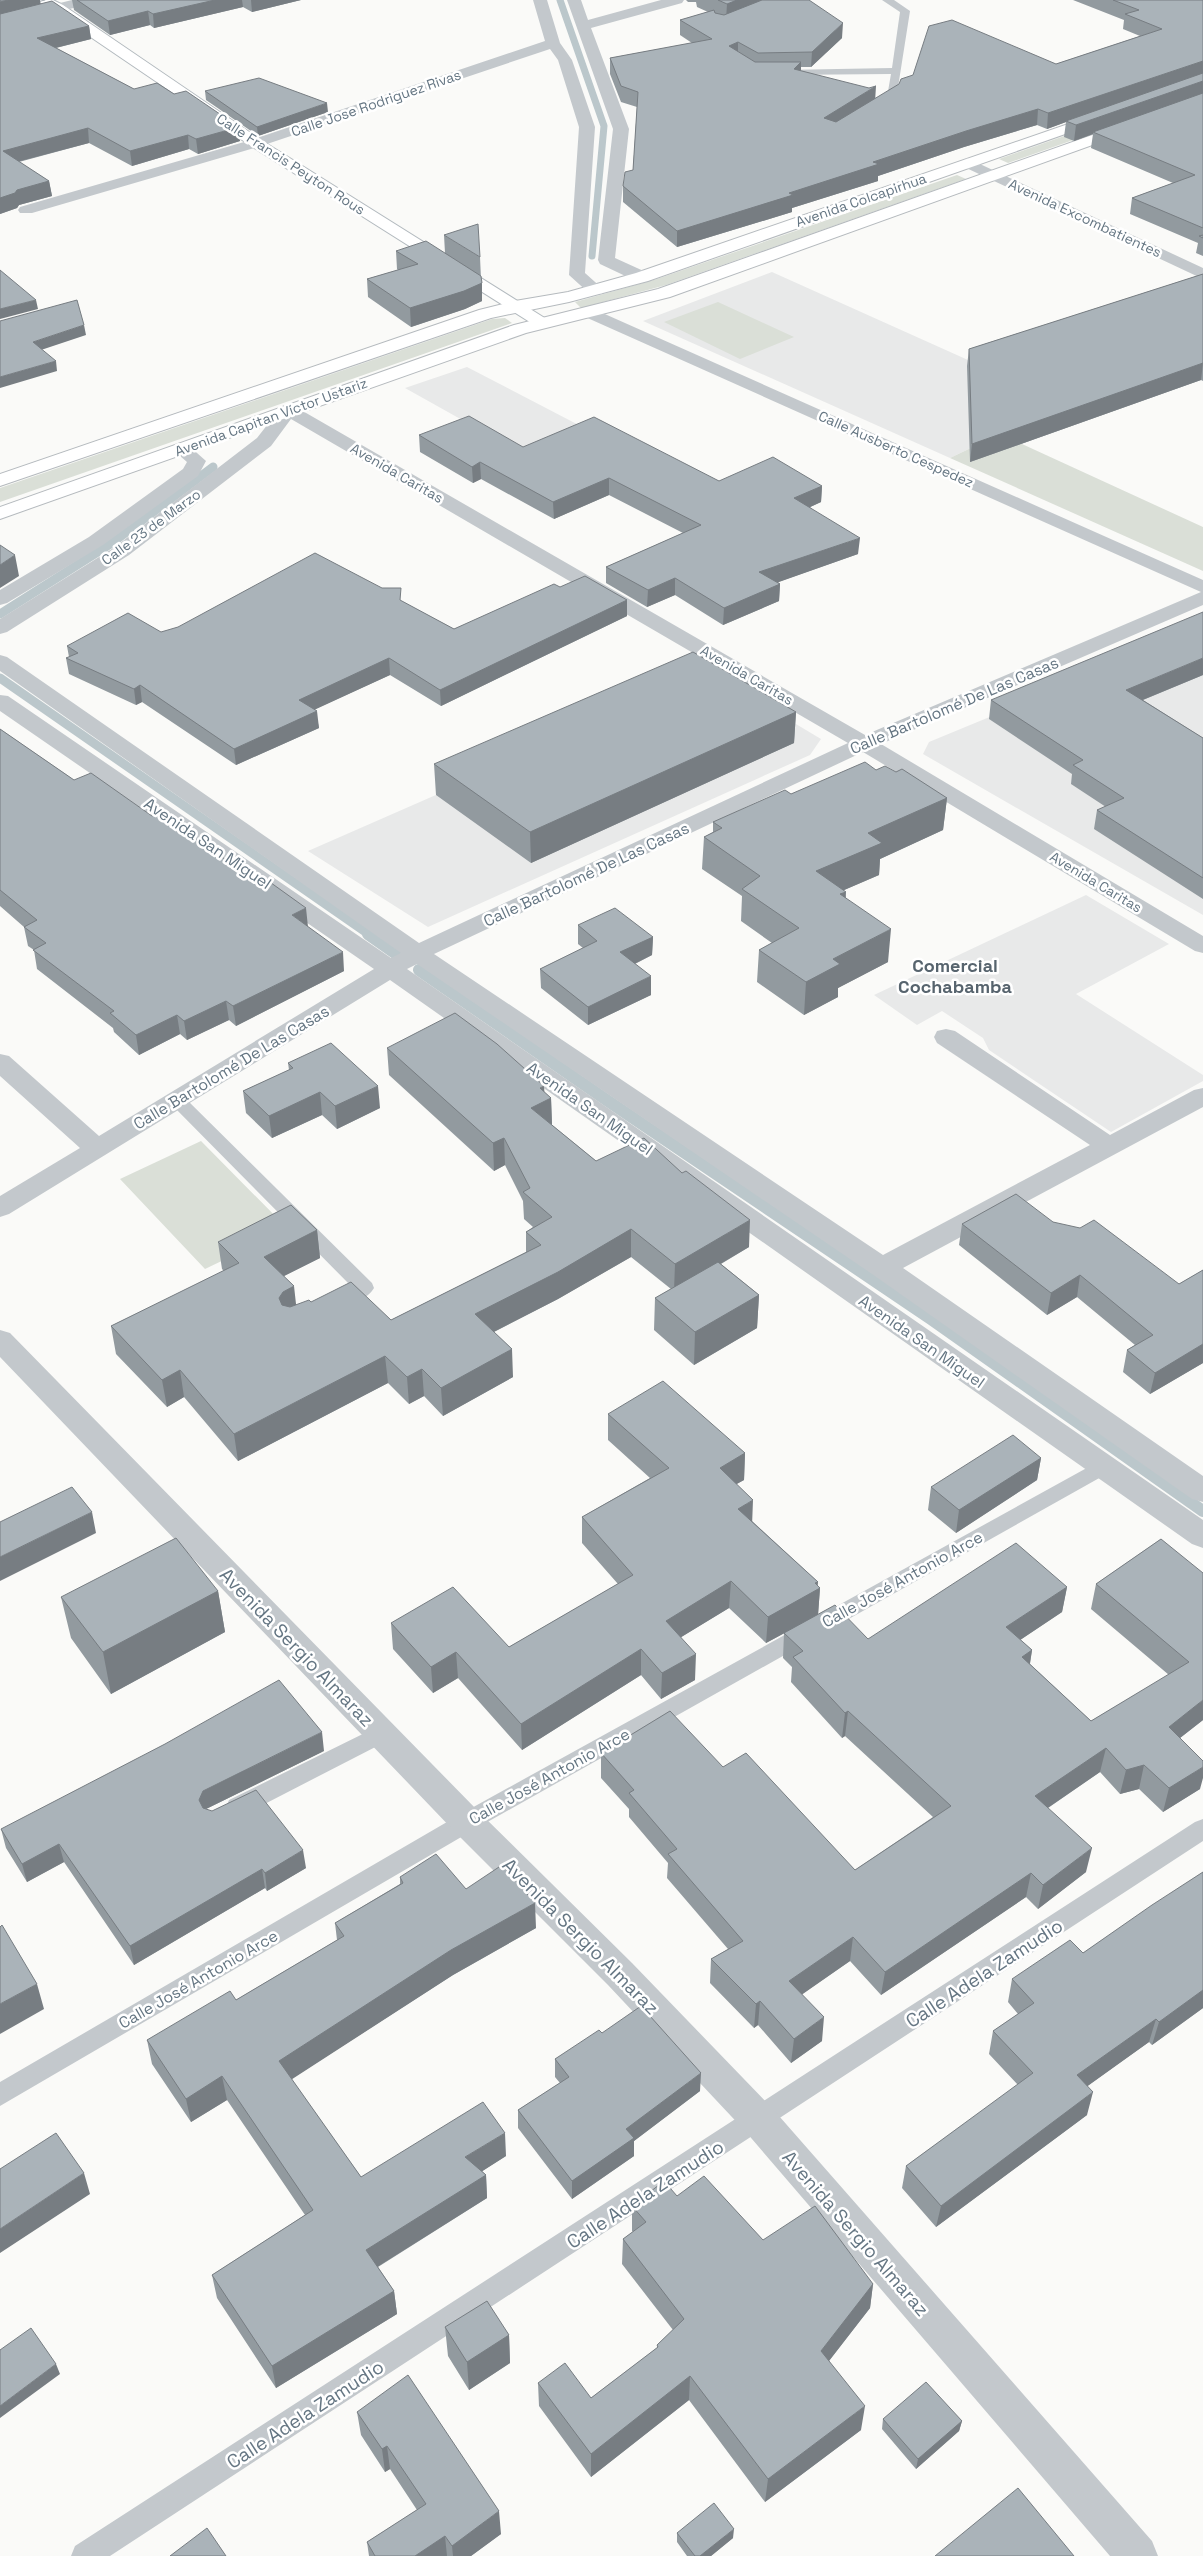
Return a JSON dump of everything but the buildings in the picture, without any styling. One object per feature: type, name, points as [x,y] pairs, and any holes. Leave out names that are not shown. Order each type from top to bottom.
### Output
[{"type":"main road","name":"Calle Francis Peyton Rous","points":[[43,0],[58,8],[256,143],[542,322]]},
{"type":"main road","name":"Avenida Colcapirhua","points":[[515,306],[561,299],[642,277],[1112,112]]},
{"type":"main road","name":"Avenida Colcapirhua","points":[[542,322],[664,293],[992,174],[1148,120]]},
{"type":"main road","name":"Avenida Capitan Víctor Ustariz","points":[[0,480],[485,314],[515,306]]},
{"type":"main road","name":"Avenida Capitan Víctor Ustariz","points":[[0,513],[542,322]]},
{"type":"street","points":[[0,22],[89,0]]},
{"type":"street","points":[[540,0],[553,43],[565,60],[587,127],[577,275],[596,290]]},
{"type":"street","points":[[574,0],[621,129],[606,260],[642,277]]},
{"type":"street","points":[[582,26],[677,0]]},
{"type":"street","name":"Calle Jose Rodriguez Rivas","points":[[26,210],[256,143],[553,43]]},
{"type":"street","name":"Avenida Excombatientes","points":[[967,163],[1203,274]]},
{"type":"street","name":"Calle Ausberto Cespedez","points":[[589,312],[1203,587]]},
{"type":"street","name":"Calle 23 de Marzo","points":[[0,628],[122,551],[264,442],[288,410]]},
{"type":"street","name":"Avenida Caritas","points":[[288,410],[864,743],[1203,946]]},
{"type":"street","points":[[0,598],[96,540],[191,472],[197,461],[181,449]]},
{"type":"street","name":"Calle Bartolomé De Las Casas","points":[[0,1208],[417,953],[864,743],[1203,598]]},
{"type":"street","name":"Avenida San Miguel","points":[[0,661],[417,953],[882,1267],[1203,1491]]},
{"type":"street","name":"Avenida San Miguel","points":[[0,701],[391,969],[1203,1536]]},
{"type":"street","points":[[946,1037],[1109,1146]]},
{"type":"street","points":[[0,1062],[96,1148]]},
{"type":"street","points":[[882,1267],[1203,1096]]},
{"type":"street","name":"Avenida Sergio Almaraz","points":[[0,1340],[467,1822],[620,1974],[758,2120],[1136,2556]]},
{"type":"lane","points":[[869,112],[892,98],[905,12],[888,0]]},
{"type":"lane","points":[[774,73],[896,71]]},
{"type":"lane","points":[[177,1100],[365,1288],[326,1309]]},
{"type":"lane","name":"Calle José Antonio Arce","points":[[0,2095],[467,1822],[1103,1467]]},
{"type":"lane","points":[[215,1818],[381,1734]]},
{"type":"lane","name":"Calle Adela Zamudio","points":[[85,2556],[1203,1830]]},
{"type":"shaded area","points":[[1203,87],[1203,94],[1008,163],[999,159]]},
{"type":"shaded area","points":[[957,175],[966,179],[666,285],[581,308],[575,302],[657,279]]},
{"type":"shaded area","points":[[772,272],[968,360],[1203,379],[1021,444],[1000,434],[950,458],[643,321]]},
{"type":"shaded area","points":[[718,302],[794,337],[740,359],[664,322]]},
{"type":"shaded area","points":[[505,318],[512,323],[0,502],[0,488],[492,319]]},
{"type":"shaded area","points":[[467,367],[594,433],[532,459],[405,388]]},
{"type":"shaded area","points":[[1000,434],[1203,527],[1203,571],[950,458]]},
{"type":"shaded area","points":[[1203,629],[1203,915],[923,754],[929,742]]},
{"type":"shaded area","points":[[712,674],[821,739],[810,755],[428,927],[308,851]]},
{"type":"shaded area","points":[[1086,895],[1169,944],[1076,994],[1203,1075],[1203,1081],[1111,1132],[989,1050],[983,1038],[942,1011],[917,1025],[874,995]]},
{"type":"shaded area","points":[[201,1141],[288,1229],[205,1269],[120,1179]]},
{"type":"waterway","points":[[560,0],[604,126],[592,256]]},
{"type":"waterway","points":[[0,614],[112,543],[213,467]]},
{"type":"waterway","points":[[0,678],[370,935]]},
{"type":"waterway","points":[[368,934],[395,953]]},
{"type":"waterway","points":[[419,970],[608,1101],[931,1319],[1203,1511]]},
{"type":"tram line","points":[[0,11],[45,0]]},
{"type":"district","name":"Comercial Cochabamba","points":[[955,976]]}]
